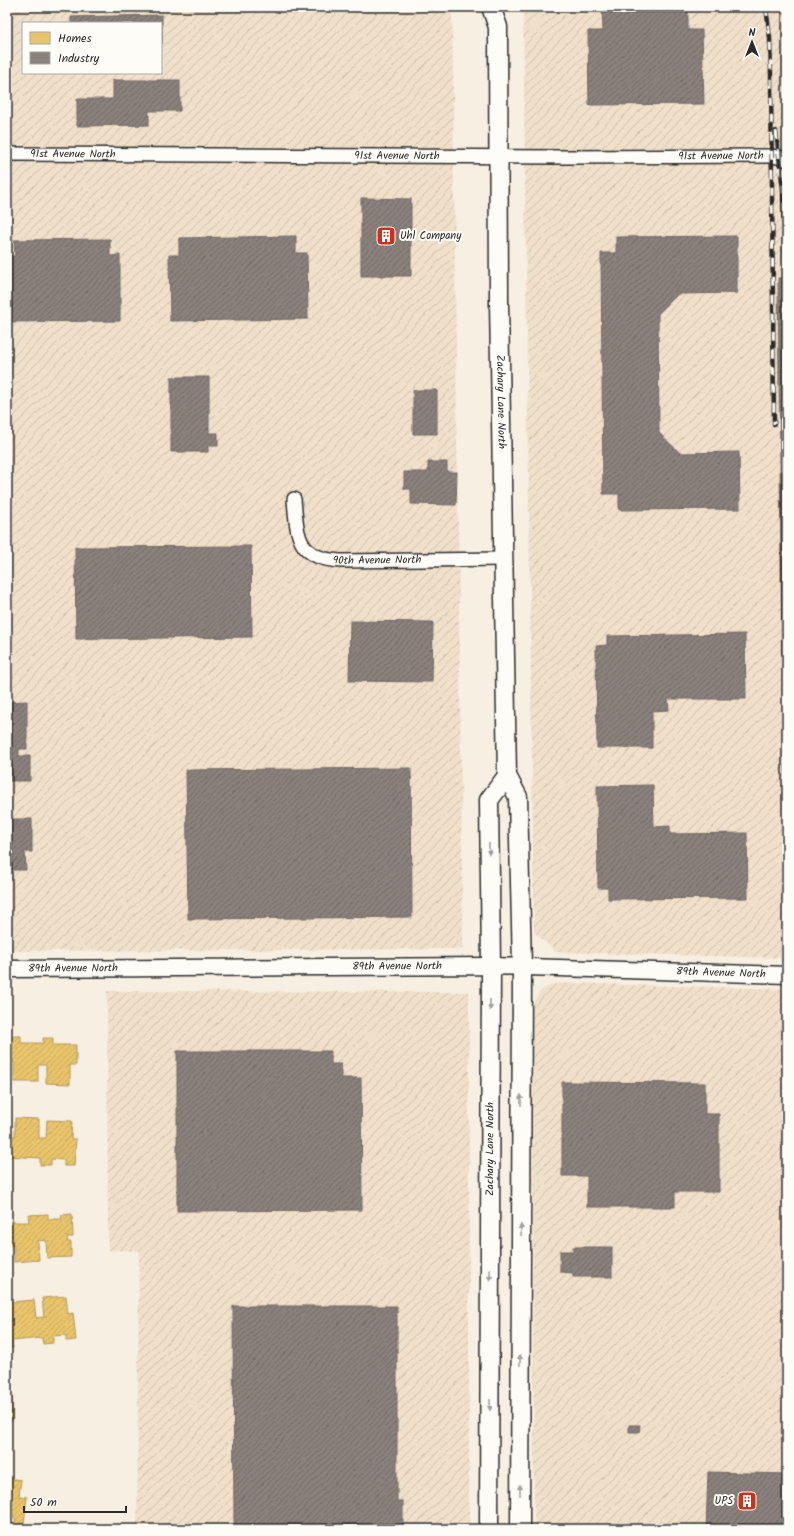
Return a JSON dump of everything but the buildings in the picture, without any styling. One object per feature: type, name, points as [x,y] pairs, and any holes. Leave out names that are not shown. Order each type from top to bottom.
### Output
[{"type":"main road","name":"Zachary Lane North","points":[[491,7],[498,27],[503,559],[507,776],[518,797],[522,967],[520,1529]]},
{"type":"main road","name":"Zachary Lane North","points":[[498,27],[506,7]]},
{"type":"main road","name":"Zachary Lane North","points":[[489,1529],[491,966],[489,800],[507,776]]},
{"type":"street","name":"91st Avenue North","points":[[7,154],[779,156],[787,160]]},
{"type":"street","name":"90th Avenue North","points":[[294,499],[296,524],[300,540],[308,552],[323,560],[503,559]]},
{"type":"street","name":"89th Avenue North","points":[[7,969],[491,966],[787,975]]},
{"type":"shaded area","points":[[7,7],[452,7],[463,949],[7,951]]},
{"type":"shaded area","points":[[523,7],[787,7],[787,958],[556,952],[534,932]]},
{"type":"shaded area","points":[[560,983],[787,989],[787,1529],[534,1529],[532,1009],[535,999],[541,991],[551,985]]},
{"type":"shaded area","points":[[107,991],[469,992],[469,1529],[137,1529],[139,1251],[108,1250]]},
{"type":"railway","points":[[766,7],[770,38],[771,75],[774,424]]},
{"type":"railway","points":[[776,131],[783,190],[786,278]]},
{"type":"place","name":"Uhl Company","points":[[386,236]]},
{"type":"place","name":"UPS","points":[[747,1501]]}]
